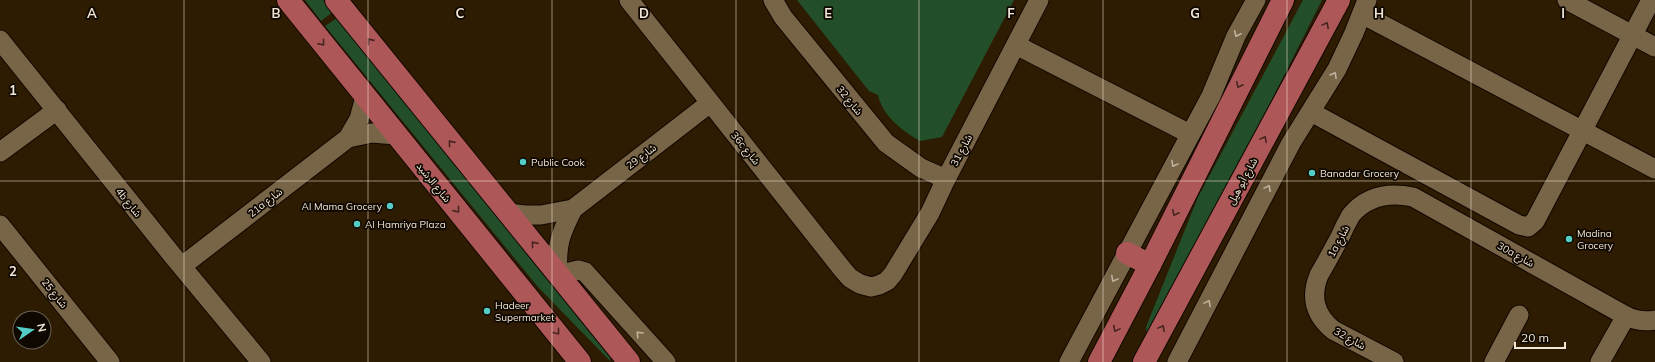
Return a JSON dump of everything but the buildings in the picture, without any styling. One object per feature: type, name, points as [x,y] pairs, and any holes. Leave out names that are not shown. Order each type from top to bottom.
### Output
[{"type":"main road","name":"شارع الرشيد","points":[[288,0],[580,362]]},
{"type":"main road","points":[[336,0],[629,362]]},
{"type":"main road","points":[[1099,362],[1150,265],[1283,0]]},
{"type":"main road","name":"شارع أبو هيل","points":[[1144,362],[1339,0]]},
{"type":"main road","points":[[1127,253],[1150,265]]},
{"type":"street","name":"36c شارع","points":[[629,0],[842,270],[850,278],[860,284],[871,287]]},
{"type":"street","name":"شارع 32","points":[[773,0],[783,17],[886,143],[921,168],[946,179]]},
{"type":"street","name":"شارع 31","points":[[871,287],[879,286],[887,281],[902,261],[930,214],[946,179],[1039,0]]},
{"type":"street","points":[[1069,362],[1211,96],[1236,36],[1256,0]]},
{"type":"street","points":[[1567,0],[1655,47]]},
{"type":"street","points":[[1311,112],[1523,227],[1532,225],[1651,0]]},
{"type":"street","points":[[1177,362],[1292,143],[1337,68],[1365,7],[1582,130],[1655,169]]},
{"type":"street","name":"4b شارع","points":[[0,40],[261,362]]},
{"type":"street","points":[[1016,45],[1190,134]]},
{"type":"street","name":"21a شارع","points":[[182,266],[348,138],[359,119],[365,97]]},
{"type":"street","name":"شارع 29","points":[[558,274],[556,255],[565,223],[573,209],[710,103]]},
{"type":"street","points":[[0,152],[57,110]]},
{"type":"street","name":"21a شارع","points":[[348,138],[372,133],[396,135]]},
{"type":"street","name":"1a شارع","points":[[1315,305],[1315,285],[1351,216],[1360,206],[1385,194]]},
{"type":"street","name":"30a شارع","points":[[1385,194],[1406,195],[1425,203],[1626,316],[1635,320],[1650,321]]},
{"type":"street","name":"شارع 29","points":[[508,213],[525,216],[557,213],[573,209]]},
{"type":"street","name":"شارع 25","points":[[0,225],[110,362]]},
{"type":"street","points":[[558,274],[578,270],[585,272],[666,362]]},
{"type":"street","name":"شارع 32","points":[[1315,305],[1325,323],[1333,330],[1394,362]]},
{"type":"street","points":[[1494,362],[1518,315]]},
{"type":"street","points":[[1600,362],[1626,316]]},
{"type":"green space","points":[[305,0],[323,0],[333,12],[321,21]]},
{"type":"green space","points":[[797,0],[1014,0],[942,137],[920,141],[906,132],[888,116],[880,102],[878,95],[869,91]]},
{"type":"green space","points":[[1303,0],[1322,0],[1238,167],[1147,336],[1146,327],[1198,197]]},
{"type":"green space","points":[[337,18],[610,357],[610,361],[538,287],[325,26]]},
{"type":"place","name":"Public Cook","points":[[523,162]]},
{"type":"place","name":"Banadar Grocery","points":[[1312,173]]},
{"type":"place","name":"Al Mama Grocery","points":[[390,206]]},
{"type":"place","name":"Al Hamriya Plaza","points":[[357,224]]},
{"type":"place","name":"Madina Grocery","points":[[1569,239]]},
{"type":"place","name":"Hadeer Supermarket","points":[[487,311]]}]
